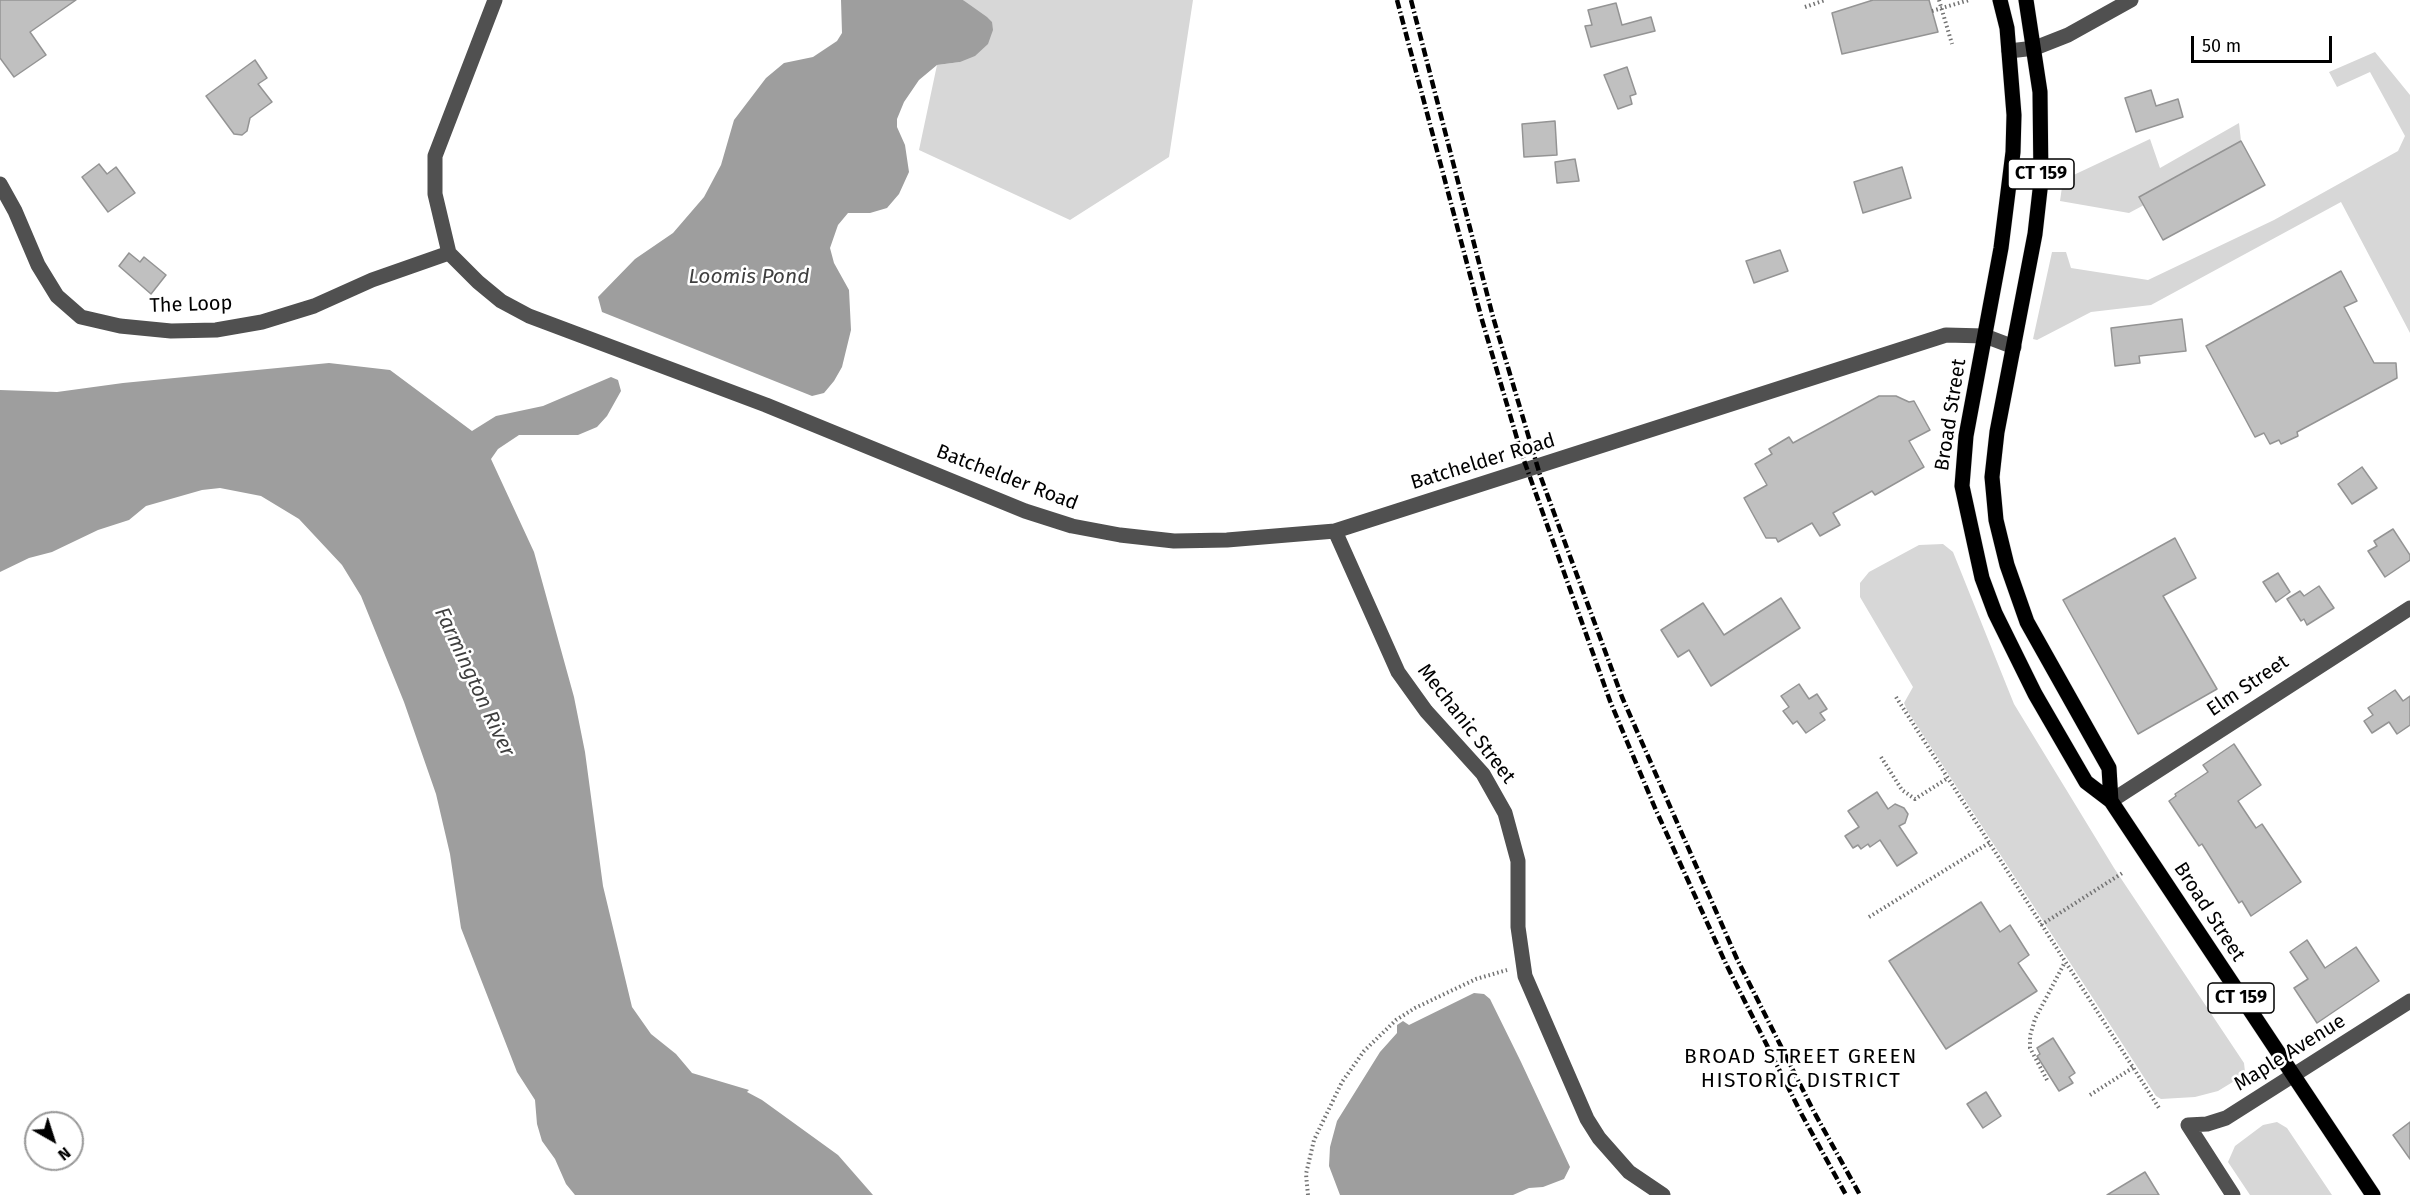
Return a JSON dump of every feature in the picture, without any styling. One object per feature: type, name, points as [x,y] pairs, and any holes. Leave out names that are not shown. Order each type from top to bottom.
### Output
[{"type":"main road","name":"Broad Street","points":[[2000,0],[2009,51],[2014,115],[2013,152],[2001,248],[1965,446],[1962,486],[1969,527],[1982,578],[1995,613],[2035,694],[2086,782],[2111,801],[2373,1195]]},
{"type":"main road","name":"CT 159","points":[[2026,0],[2035,48],[2042,146],[2041,181],[2035,234],[2003,399],[1992,477],[1996,520],[2018,598],[2055,676],[2109,768],[2111,801]]},
{"type":"main road","points":[[1969,527],[1996,520]]},
{"type":"main road","points":[[1995,613],[2018,598]]},
{"type":"street","points":[[449,253],[435,194],[435,156],[495,0]]},
{"type":"street","points":[[2009,51],[2035,48],[2068,35],[2131,0]]},
{"type":"street","name":"The Loop","points":[[0,184],[15,211],[38,265],[57,296],[81,317],[120,326],[216,330],[262,322],[314,306],[372,280],[449,253]]},
{"type":"street","name":"Batchelder Road","points":[[449,253],[493,295],[529,316],[766,405],[1025,511],[1062,523],[1120,535],[1174,541],[1227,540],[1335,531],[1946,335],[1985,336],[2014,347]]},
{"type":"street","name":"Mechanic Street","points":[[1335,531],[1398,672],[1426,711],[1483,774],[1505,813],[1518,861],[1518,927],[1522,965],[1542,1018],[1587,1119],[1599,1138],[1629,1172],[1663,1195]]},
{"type":"street","name":"Elm Street","points":[[2111,801],[2410,608]]},
{"type":"street","name":"Maple Avenue","points":[[2234,1195],[2188,1125],[2219,1121],[2410,1001]]},
{"type":"path","points":[[1805,7],[1825,0]]},
{"type":"path","points":[[1939,0],[1952,44]]},
{"type":"path","points":[[1932,11],[1969,0]]},
{"type":"path","points":[[1896,697],[2159,1108]]},
{"type":"path","points":[[1881,757],[1902,790],[1915,798],[1948,778]]},
{"type":"path","points":[[1869,917],[1989,843]]},
{"type":"path","points":[[2042,925],[2124,872]]},
{"type":"path","points":[[2047,1080],[2030,1048],[2030,1036],[2035,1019],[2065,962]]},
{"type":"path","points":[[1308,1195],[1306,1174],[1314,1140],[1342,1082],[1375,1039],[1414,1008],[1476,979],[1522,965]]},
{"type":"path","points":[[2090,1095],[2134,1067]]},
{"type":"shaded area","points":[[963,0],[1193,0],[1169,157],[1070,220],[919,150],[937,65],[960,62],[966,3]]},
{"type":"shaded area","points":[[2375,52],[2410,95],[2410,333],[2341,202],[2151,305],[2091,312],[2037,340],[2033,339],[2052,252],[2066,252],[2071,268],[2148,280],[2274,220],[2398,151],[2405,136],[2370,72],[2337,87],[2329,72]]},
{"type":"shaded area","points":[[2239,123],[2241,141],[2140,196],[2144,205],[2129,213],[2060,201],[2063,180],[2150,139],[2160,168]]},
{"type":"shaded area","points":[[1943,544],[1953,552],[2014,704],[2114,868],[2244,1063],[2245,1072],[2241,1077],[2218,1091],[2195,1097],[2161,1099],[2156,1096],[1907,710],[1904,703],[1913,687],[1860,597],[1860,583],[1869,572],[1919,545]]},
{"type":"shaded area","points":[[2277,1122],[2287,1128],[2332,1195],[2250,1195],[2228,1162],[2235,1146],[2263,1125]]},
{"type":"water","name":"Loomis Pond","points":[[841,0],[963,0],[992,22],[993,30],[988,44],[975,56],[960,62],[937,65],[919,80],[904,102],[897,119],[897,127],[905,145],[909,172],[899,194],[887,208],[870,213],[848,213],[838,225],[830,248],[834,263],[849,290],[851,330],[842,367],[834,381],[824,393],[812,396],[602,312],[598,297],[635,259],[673,233],[704,197],[721,165],[734,120],[766,78],[784,63],[813,57],[837,41],[842,33]]},
{"type":"water","name":"Farmington River","points":[[329,363],[390,370],[472,431],[496,416],[543,406],[611,377],[618,380],[621,391],[607,416],[597,427],[578,435],[519,435],[498,449],[491,459],[534,552],[574,697],[585,752],[603,886],[632,1007],[651,1034],[676,1054],[692,1073],[749,1090],[747,1092],[762,1100],[838,1155],[873,1195],[575,1195],[566,1184],[555,1159],[542,1141],[537,1124],[535,1100],[517,1072],[461,928],[450,854],[436,794],[404,702],[361,596],[342,565],[299,519],[261,496],[220,488],[202,490],[146,506],[129,520],[98,530],[52,552],[29,558],[0,572],[0,390],[57,392],[123,383]]},
{"type":"water","points":[[1474,993],[1484,994],[1490,999],[1521,1062],[1570,1167],[1564,1179],[1543,1187],[1529,1188],[1513,1195],[1340,1195],[1329,1166],[1330,1147],[1337,1121],[1380,1052],[1397,1033],[1397,1025],[1403,1021],[1409,1025]]},
{"type":"building","points":[[0,0],[76,0],[30,32],[46,55],[14,77],[0,58]]},
{"type":"building","points":[[1873,0],[1929,0],[1938,32],[1842,54],[1832,13]]},
{"type":"building","points":[[1616,3],[1622,25],[1651,17],[1655,31],[1591,47],[1585,26],[1592,25],[1588,10]]},
{"type":"building","points":[[255,60],[267,78],[258,84],[272,102],[250,118],[247,131],[242,135],[234,134],[206,96]]},
{"type":"building","points":[[1627,67],[1636,94],[1630,96],[1632,104],[1618,109],[1604,75]]},
{"type":"building","points":[[2151,90],[2156,106],[2178,99],[2183,117],[2136,132],[2125,98]]},
{"type":"building","points":[[1555,121],[1557,155],[1524,157],[1522,124]]},
{"type":"building","points":[[2241,141],[2265,185],[2163,240],[2139,197]]},
{"type":"building","points":[[1575,159],[1579,181],[1557,183],[1555,162]]},
{"type":"building","points":[[99,164],[107,174],[116,167],[135,193],[108,212],[82,177]]},
{"type":"building","points":[[1902,167],[1911,198],[1863,213],[1854,182]]},
{"type":"building","points":[[1780,250],[1788,271],[1754,283],[1746,261]]},
{"type":"building","points":[[129,253],[140,262],[144,257],[166,275],[151,294],[119,266]]},
{"type":"building","points":[[2341,271],[2357,301],[2344,307],[2374,363],[2396,363],[2397,378],[2297,432],[2298,436],[2281,444],[2279,440],[2270,444],[2264,433],[2255,437],[2206,346]]},
{"type":"building","points":[[2182,319],[2186,351],[2139,356],[2140,363],[2115,366],[2111,328]]},
{"type":"building","points":[[1879,396],[1896,396],[1909,402],[1914,401],[1930,430],[1909,441],[1924,467],[1875,495],[1872,491],[1833,513],[1840,525],[1820,536],[1812,523],[1778,542],[1776,538],[1766,538],[1744,498],[1767,485],[1755,464],[1772,454],[1769,449],[1789,437],[1793,443]]},
{"type":"building","points":[[2362,467],[2377,488],[2352,504],[2338,484]]},
{"type":"building","points":[[2393,529],[2410,555],[2410,560],[2385,577],[2368,551],[2377,546],[2374,541]]},
{"type":"building","points":[[2175,538],[2196,578],[2163,596],[2217,689],[2138,734],[2063,600]]},
{"type":"building","points":[[2278,573],[2290,592],[2276,602],[2263,582]]},
{"type":"building","points":[[2319,586],[2334,608],[2307,625],[2304,619],[2301,621],[2287,599],[2300,591],[2304,596]]},
{"type":"building","points":[[1781,598],[1800,628],[1711,686],[1689,650],[1678,657],[1661,630],[1703,603],[1724,635]]},
{"type":"building","points":[[1799,684],[1809,699],[1817,694],[1827,709],[1820,713],[1825,720],[1806,733],[1797,721],[1793,724],[1783,711],[1789,707],[1781,696]]},
{"type":"building","points":[[2395,690],[2403,701],[2410,696],[2410,725],[2397,734],[2389,722],[2372,733],[2364,721],[2373,715],[2368,708]]},
{"type":"building","points":[[2234,744],[2261,785],[2238,801],[2256,828],[2262,824],[2301,882],[2251,916],[2242,901],[2239,903],[2202,844],[2199,846],[2169,801],[2176,796],[2175,794],[2208,772],[2203,765]]},
{"type":"building","points":[[1877,792],[1888,809],[1895,804],[1904,808],[1908,814],[1905,823],[1899,826],[1917,853],[1897,866],[1880,840],[1870,847],[1868,844],[1861,849],[1858,845],[1853,848],[1845,836],[1859,827],[1848,811]]},
{"type":"building","points":[[1981,902],[2000,932],[2010,925],[2029,955],[2018,963],[2037,991],[1946,1049],[1889,961]]},
{"type":"building","points":[[2307,940],[2325,968],[2356,947],[2379,981],[2317,1023],[2294,988],[2308,979],[2290,952]]},
{"type":"building","points":[[2053,1038],[2075,1073],[2069,1077],[2073,1083],[2059,1091],[2037,1056],[2040,1054],[2037,1048]]},
{"type":"building","points":[[1986,1092],[2001,1116],[1983,1128],[1967,1104]]},
{"type":"building","points":[[2410,1122],[2410,1159],[2393,1135]]},
{"type":"building","points":[[2145,1172],[2159,1195],[2107,1195]]},
{"type":"railway","points":[[1397,0],[1482,320],[1521,452],[1610,701],[1655,808],[1726,964],[1802,1115],[1846,1195]]},
{"type":"railway","points":[[1411,0],[1493,317],[1540,475],[1622,697],[1737,959],[1814,1112],[1860,1195]]},
{"type":"district","name":"BROAD STREET GREEN HISTORIC DISTRICT","points":[[1801,1069]]}]
